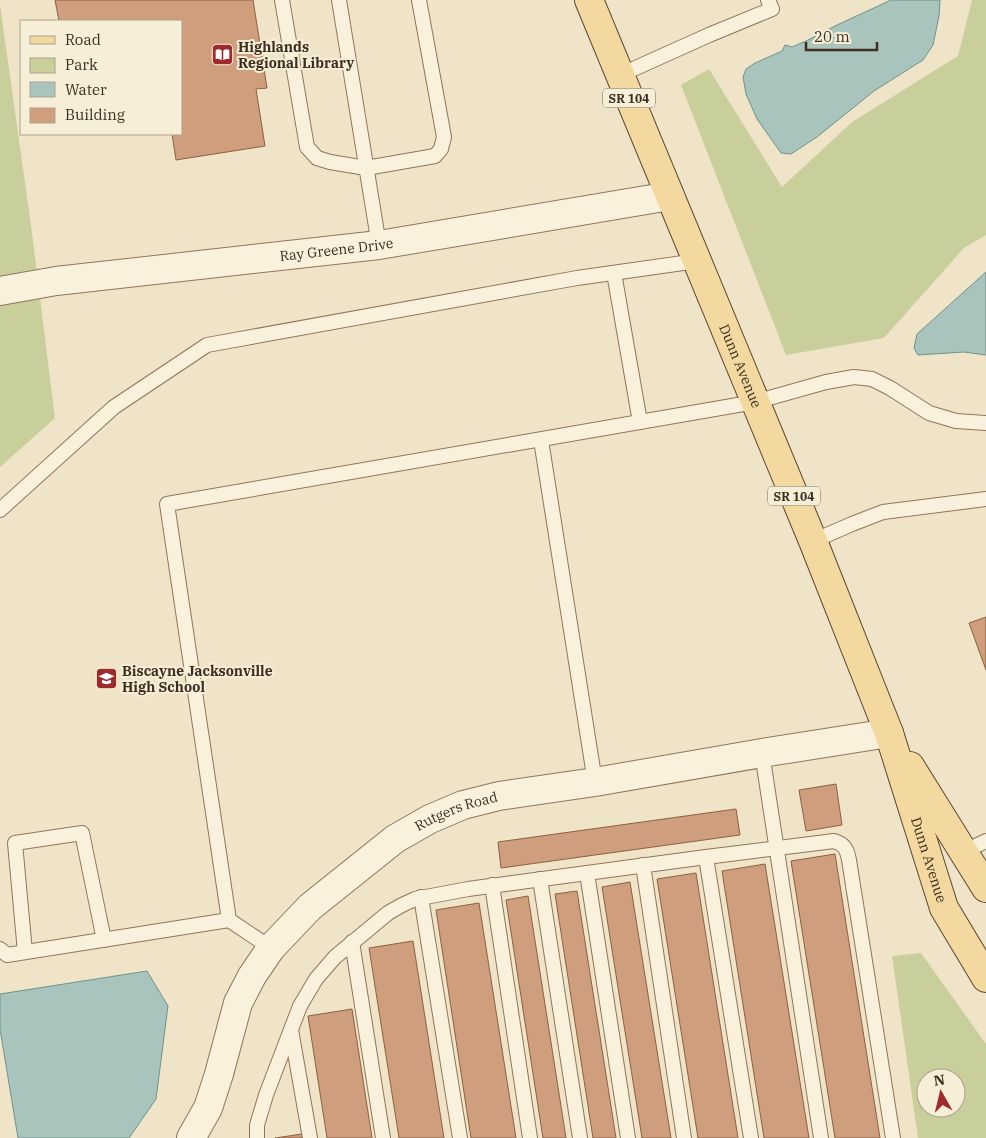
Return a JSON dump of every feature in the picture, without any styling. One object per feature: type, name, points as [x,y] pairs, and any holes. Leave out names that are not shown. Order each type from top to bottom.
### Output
[{"type":"main road","name":"Dunn Avenue","points":[[589,0],[813,541],[889,733],[944,908],[986,978]]},
{"type":"main road","name":"Dunn Avenue","points":[[889,733],[975,846],[986,888]]},
{"type":"street","name":"Ray Greene Drive","points":[[0,291],[56,282],[379,245],[670,196]]},
{"type":"street","name":"Rutgers Road","points":[[191,1138],[208,1108],[238,1003],[252,976],[271,948],[310,907],[395,838],[430,819],[463,805],[499,796],[889,733]]},
{"type":"lane","points":[[282,0],[307,147],[317,158],[366,168],[435,156],[441,149],[444,137],[419,0]]},
{"type":"lane","points":[[339,0],[379,245]]},
{"type":"lane","points":[[620,75],[772,9],[768,0]]},
{"type":"lane","points":[[0,510],[114,407],[207,345],[577,278],[697,261]]},
{"type":"lane","points":[[614,273],[640,422]]},
{"type":"lane","points":[[229,920],[167,504],[755,402],[826,382],[854,377],[872,379],[929,413],[956,420],[986,423]]},
{"type":"lane","points":[[541,440],[595,782]]},
{"type":"lane","points":[[813,541],[883,512],[986,499]]},
{"type":"lane","points":[[762,753],[821,1138]]},
{"type":"lane","points":[[25,952],[15,843],[82,833],[104,940]]},
{"type":"lane","points":[[257,1138],[257,1125],[266,1095],[300,1006],[316,979],[335,957],[352,942],[388,913],[415,898],[492,885],[834,841],[844,846],[848,851],[893,1138]]},
{"type":"lane","points":[[706,857],[752,1138]]},
{"type":"lane","points":[[643,865],[684,1138]]},
{"type":"lane","points":[[587,873],[628,1138]]},
{"type":"lane","points":[[540,879],[580,1138]]},
{"type":"lane","points":[[492,885],[530,1138]]},
{"type":"lane","points":[[420,897],[460,1138]]},
{"type":"lane","points":[[0,949],[6,955],[229,920],[271,948]]},
{"type":"lane","points":[[352,942],[383,1138]]},
{"type":"lane","points":[[291,1030],[310,1138]]},
{"type":"green space","points":[[972,0],[986,0],[986,235],[964,248],[884,338],[786,355],[681,85],[709,69],[782,187],[852,122],[958,56]]},
{"type":"green space","points":[[0,5],[31,225],[55,418],[0,467]]},
{"type":"green space","points":[[921,953],[986,1044],[986,1138],[918,1138],[892,956]]},
{"type":"water","points":[[891,0],[940,0],[933,45],[923,60],[874,91],[817,137],[791,154],[781,153],[757,119],[746,94],[743,77],[746,69],[782,51],[785,45],[792,47]]},
{"type":"water","points":[[986,272],[986,355],[964,352],[918,355],[914,348],[917,334]]},
{"type":"water","points":[[147,971],[168,1006],[156,1099],[129,1138],[18,1138],[0,1029],[0,994]]},
{"type":"building","name":"Highlands Regional Library","points":[[55,0],[253,0],[267,88],[256,89],[265,146],[176,160],[172,135],[182,135],[182,20],[59,20]]},
{"type":"building","points":[[986,617],[986,670],[969,623]]},
{"type":"building","points":[[836,784],[842,825],[806,831],[799,790]]},
{"type":"building","points":[[736,809],[740,835],[501,868],[498,842]]},
{"type":"building","points":[[835,854],[880,1138],[835,1138],[791,861]]},
{"type":"building","points":[[765,864],[809,1138],[764,1138],[722,871]]},
{"type":"building","points":[[696,873],[738,1138],[698,1138],[657,879]]},
{"type":"building","points":[[630,882],[671,1138],[642,1138],[602,887]]},
{"type":"building","points":[[577,891],[616,1138],[593,1138],[555,894]]},
{"type":"building","points":[[528,896],[566,1138],[543,1138],[506,900]]},
{"type":"building","points":[[479,903],[516,1138],[471,1138],[436,910]]},
{"type":"building","points":[[413,941],[444,1138],[399,1138],[369,948]]},
{"type":"building","points":[[352,1009],[372,1138],[327,1138],[308,1016]]},
{"type":"building","points":[[302,1134],[303,1138],[275,1138]]},
{"type":"place","name":"Highlands Regional Library","points":[[222,55]]},
{"type":"place","name":"Biscayne Jacksonville High School","points":[[106,679]]}]
